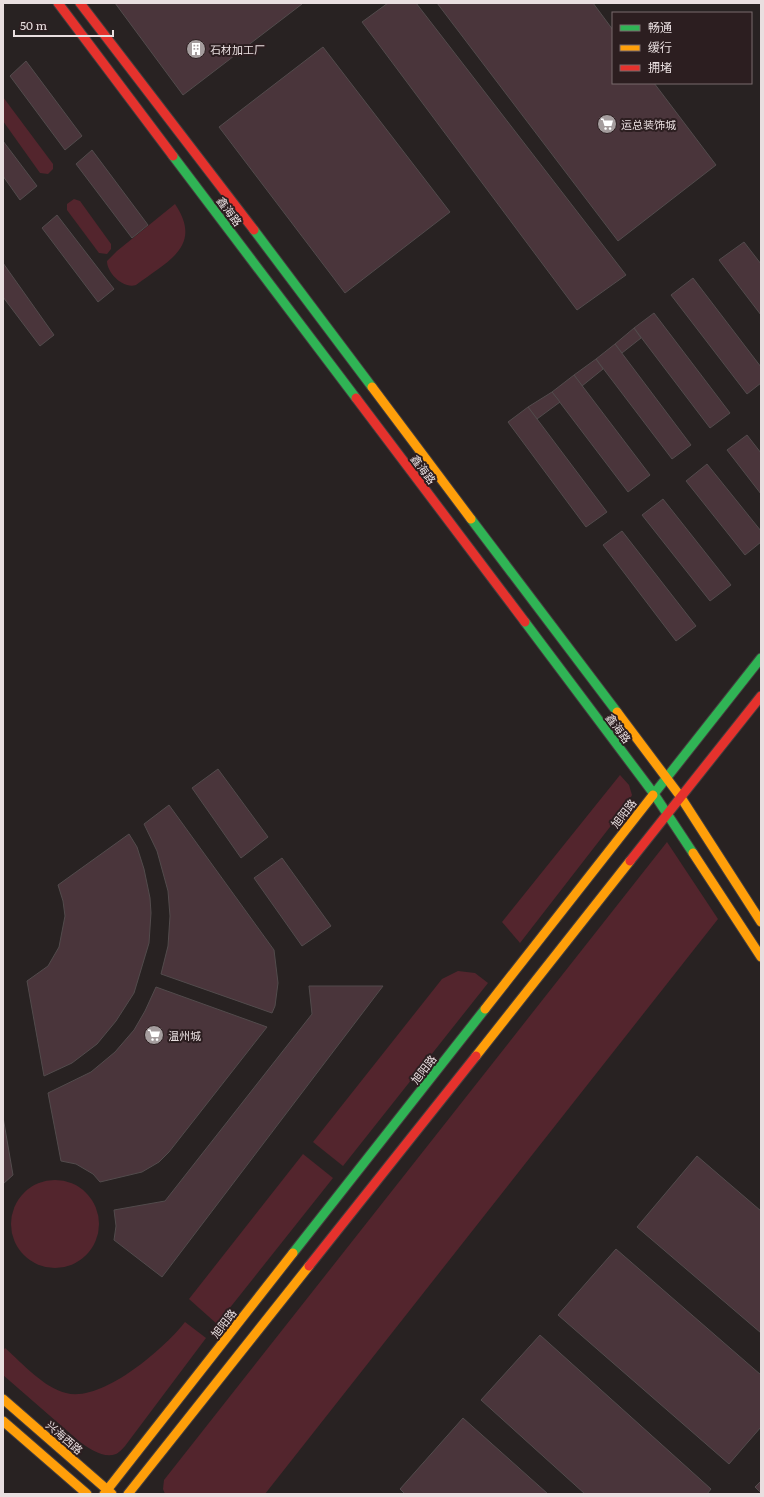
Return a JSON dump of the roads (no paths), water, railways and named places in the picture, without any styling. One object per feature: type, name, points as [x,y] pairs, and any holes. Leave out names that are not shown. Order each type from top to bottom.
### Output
[{"type":"street","name":"鑫海路","points":[[58,3],[654,794],[761,957]]},
{"type":"street","name":"鑫海路","points":[[80,3],[242,214],[667,778],[761,922]]},
{"type":"street","name":"旭阳路","points":[[108,1493],[761,658]]},
{"type":"street","points":[[128,1494],[680,796],[761,696]]},
{"type":"street","name":"兴海西路","points":[[3,1399],[108,1493]]},
{"type":"street","points":[[3,1421],[87,1494]]},
{"type":"place","name":"石材加工厂","points":[[196,49]]},
{"type":"place","name":"运总装饰城","points":[[607,124]]},
{"type":"place","name":"温州城","points":[[154,1035]]}]
